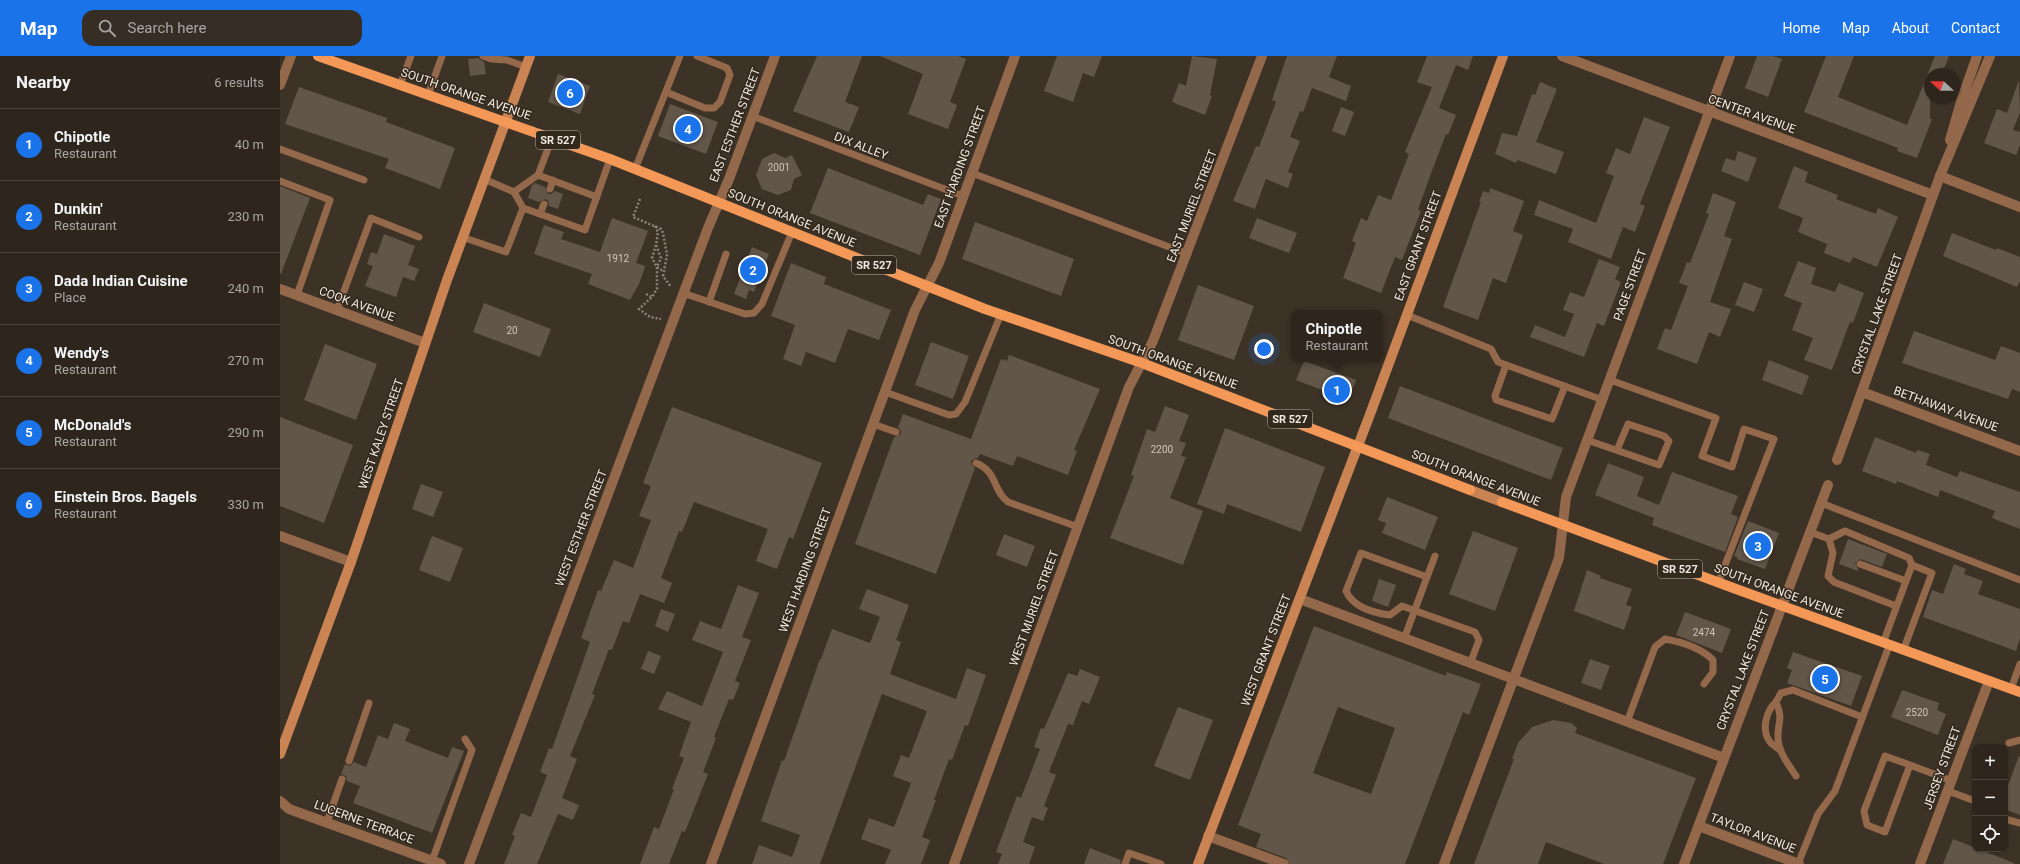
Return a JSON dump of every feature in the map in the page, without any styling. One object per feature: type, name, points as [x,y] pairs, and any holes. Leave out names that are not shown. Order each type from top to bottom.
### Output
[{"type":"main road","name":"SOUTH ORANGE AVENUE","points":[[318,56],[610,159],[927,286],[1001,314],[1142,363],[1358,445],[1470,490]]},
{"type":"main road","name":"SOUTH ORANGE AVENUE","points":[[1502,502],[1903,651],[2016,690]]},
{"type":"street","points":[[280,86],[291,56]]},
{"type":"street","name":"WEST KALEY STREET","points":[[280,754],[351,562],[462,237],[530,56]]},
{"type":"street","name":"EAST ESTHER STREET","points":[[718,202],[775,56]]},
{"type":"street","name":"EAST HARDING STREET","points":[[927,286],[938,263],[1015,56]]},
{"type":"street","name":"EAST MURIEL STREET","points":[[1142,363],[1153,341],[1188,254],[1262,56]]},
{"type":"street","name":"EAST GRANT STREET","points":[[1358,445],[1503,56]]},
{"type":"street","name":"CENTER AVENUE","points":[[1562,56],[1933,195]]},
{"type":"street","name":"PAGE STREET","points":[[1444,864],[1559,558],[1566,497],[1730,56]]},
{"type":"street","name":"CRYSTAL LAKE STREET","points":[[1940,176],[1961,102],[1977,56]]},
{"type":"street","name":"CRYSTAL LAKE STREET","points":[[1837,460],[1940,176],[1990,56]]},
{"type":"street","points":[[1940,176],[2020,207]]},
{"type":"street","name":"WEST ESTHER STREET","points":[[470,864],[718,202]]},
{"type":"street","name":"WEST HARDING STREET","points":[[711,864],[915,310],[927,286]]},
{"type":"street","name":"COOK AVENUE","points":[[280,289],[425,343]]},
{"type":"street","name":"WEST MURIEL STREET","points":[[954,864],[1129,387],[1142,363]]},
{"type":"street","name":"BETHAWAY AVENUE","points":[[1862,392],[2020,451]]},
{"type":"street","name":"WEST GRANT STREET","points":[[1198,864],[1358,445]]},
{"type":"street","name":"CRYSTAL LAKE STREET","points":[[1684,864],[1828,485]]},
{"type":"street","name":"SOUTH ORANGE AVENUE","points":[[1470,490],[1502,502]]},
{"type":"street","points":[[280,536],[351,562]]},
{"type":"street","points":[[1300,599],[1724,758]]},
{"type":"street","name":"JERSEY STREET","points":[[1920,864],[1989,681]]},
{"type":"street","name":"LUCERNE TERRACE","points":[[280,801],[289,809],[436,862]]},
{"type":"street","name":"TAYLOR AVENUE","points":[[1699,826],[1798,864]]},
{"type":"street","points":[[1208,836],[1284,864]]},
{"type":"lane","points":[[400,85],[411,56]]},
{"type":"lane","points":[[428,95],[442,56]]},
{"type":"lane","points":[[482,56],[491,59],[508,60],[526,67]]},
{"type":"lane","points":[[635,169],[680,56]]},
{"type":"lane","points":[[666,92],[705,108],[714,108],[720,102],[730,75],[727,68],[697,56]]},
{"type":"lane","name":"DIX ALLEY","points":[[752,116],[963,196]]},
{"type":"lane","points":[[514,192],[538,175],[552,138]]},
{"type":"lane","points":[[280,149],[364,180]]},
{"type":"lane","points":[[484,180],[514,192],[523,208],[585,230],[610,159]]},
{"type":"lane","points":[[972,173],[1188,254]]},
{"type":"lane","points":[[538,175],[597,197]]},
{"type":"lane","points":[[280,180],[330,200],[297,295]]},
{"type":"lane","points":[[550,189],[553,180]]},
{"type":"lane","points":[[540,214],[544,204]]},
{"type":"lane","points":[[462,237],[506,252],[523,208]]},
{"type":"lane","points":[[337,310],[371,218],[419,237]]},
{"type":"lane","points":[[683,293],[745,314],[754,313],[762,304],[792,232]]},
{"type":"lane","points":[[709,302],[726,254]]},
{"type":"lane","points":[[885,392],[949,415],[956,414],[965,402],[1001,314]]},
{"type":"lane","points":[[1407,315],[1491,349],[1498,362],[1603,400]]},
{"type":"lane","points":[[1506,365],[1494,398],[1552,419],[1565,386]]},
{"type":"lane","points":[[1610,380],[1716,418],[1702,456],[1732,467],[1744,429],[1774,439],[1718,583]]},
{"type":"lane","points":[[873,424],[896,432]]},
{"type":"lane","points":[[1587,440],[1659,466],[1667,450],[1669,441],[1668,438],[1634,424],[1628,424],[1625,428],[1617,450]]},
{"type":"lane","points":[[976,463],[988,469],[993,476],[1001,496],[1008,502],[1078,527]]},
{"type":"lane","points":[[1821,503],[1988,566],[2020,580]]},
{"type":"lane","points":[[1798,864],[1818,814],[1835,791],[1886,644],[1896,606],[1912,565],[1909,558],[1845,531],[1829,539],[1810,532]]},
{"type":"lane","points":[[1829,539],[1833,553],[1828,576],[1834,582],[1896,606]]},
{"type":"lane","points":[[1427,577],[1361,553],[1346,590],[1349,596],[1358,605],[1383,614],[1390,615],[1402,606],[1476,632],[1479,640],[1470,664]]},
{"type":"lane","points":[[1833,553],[1841,556]]},
{"type":"lane","points":[[1404,639],[1435,556]]},
{"type":"lane","points":[[1860,564],[1906,581]]},
{"type":"lane","points":[[1903,651],[1932,573],[1912,565]]},
{"type":"lane","points":[[1627,722],[1655,647],[1665,639],[1681,642],[1705,652],[1712,660],[1712,672],[1704,684]]},
{"type":"lane","points":[[2016,690],[2020,664]]},
{"type":"lane","points":[[1780,750],[1770,743],[1765,733],[1766,719],[1771,707],[1776,702],[1781,692],[1793,690],[1862,716]]},
{"type":"lane","points":[[1776,702],[1780,712],[1781,723],[1778,738],[1780,750],[1796,776]]},
{"type":"lane","points":[[349,761],[369,703]]},
{"type":"lane","points":[[436,862],[472,750],[465,739]]},
{"type":"lane","points":[[2009,743],[2020,740]]},
{"type":"lane","points":[[1910,765],[1885,832],[1867,825],[1864,811],[1885,756],[1910,765],[1952,781]]},
{"type":"lane","points":[[327,822],[342,779]]},
{"type":"lane","points":[[1948,791],[1972,800]]},
{"type":"lane","points":[[2008,820],[2020,823]]},
{"type":"lane","points":[[1125,864],[1129,853],[1161,864]]},
{"type":"path","points":[[640,199],[634,217],[661,228],[667,254],[664,271],[666,282],[671,287]]},
{"type":"path","points":[[655,226],[658,232],[652,258],[658,267],[664,271]]},
{"type":"path","points":[[656,245],[661,258],[658,267],[658,285],[652,297],[639,309],[650,317],[661,319]]},
{"type":"path","points":[[646,294],[652,297]]},
{"type":"building","points":[[817,56],[862,56],[845,102],[859,107],[849,132],[793,111]]},
{"type":"building","points":[[880,56],[958,56],[966,59],[950,102],[957,105],[948,129],[908,114],[923,74]]},
{"type":"building","points":[[1057,56],[1102,56],[1094,77],[1083,73],[1073,102],[1044,91]]},
{"type":"building","points":[[1192,56],[1217,59],[1210,95],[1212,96],[1205,115],[1172,102],[1179,83],[1186,86]]},
{"type":"building","points":[[1287,56],[1337,56],[1329,77],[1351,86],[1346,101],[1312,88],[1303,112],[1300,111],[1290,137],[1300,141],[1288,172],[1293,174],[1288,188],[1266,179],[1255,209],[1233,201],[1256,146],[1259,147],[1276,102],[1272,100]]},
{"type":"building","points":[[1427,56],[1473,56],[1468,70],[1456,65],[1439,108],[1456,115],[1448,135],[1446,134],[1430,176],[1418,210],[1421,211],[1402,260],[1395,257],[1381,293],[1343,278],[1356,243],[1352,241],[1361,218],[1367,221],[1378,195],[1391,200],[1409,154],[1405,152],[1432,87],[1417,82]]},
{"type":"building","points":[[1757,56],[1773,56],[1782,59],[1768,97],[1745,88]]},
{"type":"building","points":[[1826,56],[1854,56],[1838,97],[1907,125],[1924,83],[1924,104],[1930,104],[1930,119],[1932,119],[1917,158],[1897,151],[1898,148],[1804,112]]},
{"type":"building","points":[[1935,56],[1949,56],[1944,68],[1930,68]]},
{"type":"building","points":[[478,58],[484,62],[486,74],[470,76],[468,59]]},
{"type":"building","points":[[558,74],[590,86],[580,114],[548,102]]},
{"type":"building","points":[[2019,80],[2020,112],[2013,130],[2020,132],[2020,145],[2016,155],[1984,143],[1997,109],[2007,113]]},
{"type":"building","points":[[1540,82],[1557,89],[1536,142],[1564,152],[1556,174],[1517,160],[1516,163],[1495,154],[1502,133],[1517,136],[1532,94],[1535,95]]},
{"type":"building","points":[[299,87],[387,118],[386,122],[455,148],[440,189],[385,168],[389,159],[285,124]]},
{"type":"building","points":[[670,104],[718,122],[706,154],[658,136]]},
{"type":"building","points":[[1341,107],[1354,112],[1345,136],[1332,131]]},
{"type":"building","points":[[1644,117],[1670,127],[1640,204],[1645,206],[1635,232],[1623,227],[1611,259],[1568,242],[1573,229],[1534,215],[1539,200],[1596,223],[1614,176],[1606,173],[1616,148],[1630,154]]},
{"type":"building","points":[[1738,151],[1757,158],[1748,182],[1721,171],[1726,158],[1735,161]]},
{"type":"building","points":[[774,153],[785,158],[792,155],[802,175],[794,179],[791,190],[778,195],[762,189],[756,175],[762,159]]},
{"type":"building","points":[[1794,166],[1808,172],[1805,182],[1838,195],[1836,199],[1876,214],[1878,208],[1898,217],[1877,267],[1853,257],[1850,263],[1824,253],[1827,244],[1798,232],[1803,218],[1778,208]]},
{"type":"building","points":[[828,168],[923,205],[928,194],[941,199],[920,255],[810,213]]},
{"type":"building","points":[[535,183],[545,187],[548,194],[555,191],[563,194],[558,209],[549,206],[548,201],[545,199],[539,202],[528,198],[532,185]]},
{"type":"building","points":[[280,186],[310,198],[281,274],[280,273]]},
{"type":"building","points":[[1490,188],[1524,201],[1513,231],[1523,235],[1506,283],[1493,278],[1478,320],[1443,307],[1481,202],[1479,202],[1483,191],[1489,193]]},
{"type":"building","points":[[1713,193],[1736,202],[1724,236],[1732,239],[1710,302],[1731,309],[1720,337],[1709,332],[1697,364],[1657,349],[1665,328],[1671,330],[1688,286],[1679,283],[1687,262],[1690,263],[1709,214],[1706,213]]},
{"type":"building","points":[[612,218],[648,231],[636,263],[645,266],[644,270],[639,284],[630,300],[588,284],[592,274],[534,254],[544,225],[564,232],[561,239],[600,252]]},
{"type":"building","points":[[1257,218],[1297,233],[1289,253],[1249,238]]},
{"type":"building","points":[[975,222],[1074,259],[1061,296],[962,259]]},
{"type":"building","points":[[1952,233],[1996,250],[1997,248],[2020,257],[2020,281],[2017,287],[1943,256]]},
{"type":"building","points":[[384,234],[415,246],[408,265],[419,269],[414,281],[403,277],[396,297],[365,286],[373,266],[367,264],[371,252],[377,254]]},
{"type":"building","points":[[752,247],[769,254],[754,292],[749,290],[746,299],[734,294]]},
{"type":"building","points":[[1599,259],[1620,267],[1615,279],[1621,282],[1604,326],[1597,323],[1584,357],[1530,337],[1535,325],[1565,337],[1574,314],[1563,310],[1570,292],[1584,297]]},
{"type":"building","points":[[1798,261],[1816,268],[1811,284],[1835,292],[1839,283],[1864,293],[1853,323],[1850,322],[1832,370],[1804,360],[1813,338],[1792,330],[1802,303],[1784,296]]},
{"type":"building","points":[[791,263],[826,277],[824,284],[891,310],[879,340],[848,329],[835,363],[806,352],[801,366],[783,359],[795,325],[771,316]]},
{"type":"building","points":[[1744,282],[1763,289],[1754,312],[1735,305]]},
{"type":"building","points":[[1198,285],[1254,306],[1234,360],[1178,340]]},
{"type":"building","points":[[484,303],[551,329],[540,357],[473,332]]},
{"type":"building","points":[[1914,331],[1995,360],[2001,346],[2020,353],[2020,392],[2012,389],[2008,399],[1902,363]]},
{"type":"building","points":[[931,342],[969,356],[953,399],[915,385]]},
{"type":"building","points":[[325,344],[377,364],[356,420],[304,400]]},
{"type":"building","points":[[1009,355],[1100,389],[1074,450],[1077,451],[1068,475],[1017,456],[1013,466],[980,454],[978,458],[971,461],[975,468],[936,574],[855,544],[894,437],[901,434],[898,427],[903,414],[971,439],[1001,359],[1007,361]]},
{"type":"building","points":[[1769,360],[1809,376],[1802,395],[1762,380]]},
{"type":"building","points":[[1304,362],[1307,362],[1356,380],[1348,400],[1296,380]]},
{"type":"building","points":[[1400,386],[1563,448],[1551,480],[1388,418]]},
{"type":"building","points":[[1165,406],[1189,415],[1179,441],[1186,443],[1181,456],[1186,457],[1170,498],[1203,511],[1183,565],[1110,538],[1134,476],[1131,475],[1147,429],[1155,432]]},
{"type":"building","points":[[672,407],[822,463],[793,539],[789,537],[777,569],[756,561],[768,529],[694,502],[682,532],[679,531],[661,578],[672,583],[664,603],[640,594],[629,623],[623,621],[612,650],[609,649],[592,694],[595,695],[570,756],[577,759],[562,798],[579,805],[573,820],[558,814],[537,864],[504,864],[515,836],[512,835],[521,813],[531,817],[547,775],[540,772],[549,748],[552,749],[590,642],[581,638],[598,590],[601,591],[614,560],[633,568],[651,520],[639,516],[651,486],[643,483]]},
{"type":"building","points":[[280,417],[353,445],[324,523],[280,506]]},
{"type":"building","points":[[1225,428],[1325,467],[1301,532],[1227,504],[1224,514],[1197,504]]},
{"type":"building","points":[[1875,437],[1916,453],[1917,450],[1930,454],[1926,465],[1957,477],[1960,471],[2020,492],[2020,529],[1992,518],[1995,511],[1940,490],[1938,497],[1897,481],[1896,484],[1862,471]]},
{"type":"building","points":[[1608,463],[1644,477],[1637,496],[1659,505],[1672,472],[1738,496],[1731,514],[1738,517],[1725,552],[1652,525],[1654,518],[1595,495]]},
{"type":"building","points":[[421,484],[443,492],[433,517],[412,509]]},
{"type":"building","points":[[1387,497],[1438,517],[1425,550],[1382,533],[1386,523],[1378,520]]},
{"type":"building","points":[[1748,521],[1779,533],[1765,569],[1737,559],[1737,557],[1734,556]]},
{"type":"building","points":[[1473,531],[1518,548],[1495,611],[1449,594]]},
{"type":"building","points":[[1004,534],[1035,546],[1027,567],[996,555]]},
{"type":"building","points":[[432,536],[463,548],[450,582],[419,570]]},
{"type":"building","points":[[1848,539],[1887,554],[1882,567],[1860,559],[1855,563],[1858,571],[1839,564]]},
{"type":"building","points":[[1954,564],[1966,569],[1964,574],[1983,581],[1978,594],[2020,609],[2020,638],[2016,651],[1923,617],[1932,590],[1943,594]]},
{"type":"building","points":[[1587,570],[1601,576],[1600,578],[1632,589],[1626,605],[1632,607],[1624,630],[1574,611]]},
{"type":"building","points":[[1379,579],[1396,585],[1388,607],[1372,601]]},
{"type":"building","points":[[738,585],[759,593],[742,637],[751,640],[735,681],[740,683],[733,700],[729,699],[714,737],[716,738],[703,772],[708,774],[685,832],[682,831],[669,864],[640,864],[654,827],[659,829],[674,789],[672,789],[684,758],[679,756],[691,722],[658,709],[667,691],[702,706],[723,652],[692,640],[700,621],[721,629]]},
{"type":"building","points":[[867,589],[909,605],[896,640],[901,642],[890,674],[956,699],[967,668],[986,675],[968,726],[965,725],[952,760],[949,759],[934,800],[936,800],[922,837],[930,840],[921,864],[885,864],[891,850],[861,839],[869,818],[894,827],[911,783],[893,776],[901,755],[909,758],[927,711],[882,694],[820,864],[752,864],[759,845],[792,857],[800,835],[761,821],[782,760],[784,761],[832,629],[870,643],[880,617],[859,609]]},
{"type":"building","points":[[661,609],[675,614],[668,632],[655,626]]},
{"type":"building","points":[[1685,612],[1731,629],[1722,653],[1676,635]]},
{"type":"building","points":[[1314,626],[1446,676],[1447,672],[1481,684],[1469,715],[1463,712],[1405,864],[1290,864],[1286,858],[1256,847],[1261,834],[1238,825]],"holes":[[[1338,707],[1395,728],[1371,794],[1313,773]]]},
{"type":"building","points":[[648,651],[661,656],[654,674],[641,669]]},
{"type":"building","points":[[1793,652],[1862,676],[1851,706],[1787,683],[1792,670],[1787,668]]},
{"type":"building","points":[[1590,659],[1610,666],[1601,690],[1581,683]]},
{"type":"building","points":[[1080,669],[1100,677],[1089,704],[1082,701],[1073,725],[1068,724],[1049,772],[1056,775],[1044,806],[1048,808],[1043,821],[1032,817],[1023,842],[1035,847],[1029,864],[998,864],[1002,854],[996,852],[1017,796],[1021,798],[1040,749],[1034,747],[1041,728],[1044,729],[1068,673],[1077,676]]},
{"type":"building","points":[[1902,690],[1939,703],[1937,710],[1946,714],[1938,735],[1891,717]]},
{"type":"building","points":[[1178,707],[1213,720],[1190,780],[1154,766]]},
{"type":"building","points":[[1553,720],[1571,723],[1577,728],[1575,733],[1696,778],[1663,864],[1604,864],[1546,842],[1538,864],[1474,864],[1514,759],[1512,759],[1518,743],[1532,727]]},
{"type":"building","points":[[394,723],[410,729],[405,741],[448,758],[452,747],[464,751],[432,833],[353,803],[360,786],[347,781],[346,776],[341,774],[345,764],[350,766],[354,762],[366,767],[378,735],[388,739]]},
{"type":"building","points":[[2019,756],[2020,815],[2008,810],[2008,785]]},
{"type":"building","points":[[1953,839],[1972,846],[1972,852],[1986,852],[2014,863],[2014,864],[1943,864]]},
{"type":"building","points":[[1090,848],[1121,860],[1120,864],[1084,864]]},
{"type":"place","name":"Einstein Bros. Bagels","points":[[570,93]]},
{"type":"place","name":"Wendy's","points":[[688,129]]},
{"type":"place","name":"Dunkin'","points":[[753,270]]},
{"type":"place","name":"Chipotle","points":[[1337,390]]},
{"type":"place","name":"Dada Indian Cuisine","points":[[1758,546]]},
{"type":"place","name":"McDonald's","points":[[1825,679]]}]
